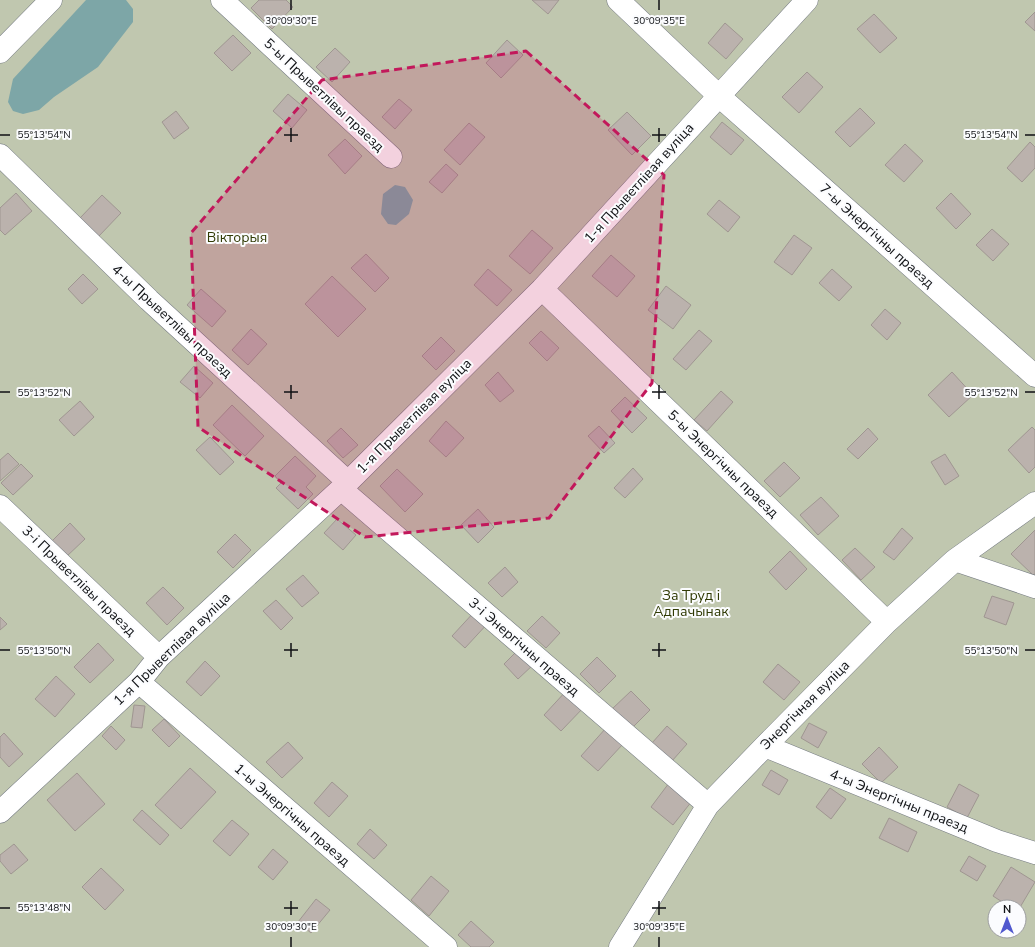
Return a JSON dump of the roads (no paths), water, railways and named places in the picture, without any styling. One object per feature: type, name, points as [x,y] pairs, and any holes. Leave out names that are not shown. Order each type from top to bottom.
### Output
[{"type":"lane","points":[[0,52],[51,0]]},
{"type":"lane","name":"5-ы Прыветлівы праезд","points":[[222,0],[391,157]]},
{"type":"lane","name":"7-ы Энергічны праезд","points":[[618,0],[719,96],[1035,376]]},
{"type":"lane","name":"1-я Прыветлівая вуліца","points":[[0,812],[139,682],[159,657],[344,486],[542,290],[807,0]]},
{"type":"lane","name":"4-ы Прыветлівы праезд","points":[[0,155],[344,486]]},
{"type":"lane","name":"5-ы Энергічны праезд","points":[[542,290],[887,622]]},
{"type":"lane","name":"3-і Энергічны праезд","points":[[344,486],[708,805]]},
{"type":"lane","name":"Энергічная вуліца","points":[[620,947],[708,805],[887,622],[955,560],[1035,503]]},
{"type":"lane","name":"3-і Прыветлівы праезд","points":[[0,506],[159,657]]},
{"type":"lane","points":[[955,560],[1035,587]]},
{"type":"lane","name":"1-ы Энергічны праезд","points":[[139,682],[446,947]]},
{"type":"lane","name":"4-ы Энергічны праезд","points":[[765,746],[996,841],[1035,852]]},
{"type":"park label","name":"Вікторыя","points":[[237,237]]},
{"type":"park label","name":"За Труд і Адпачынак","points":[[691,604]]}]
